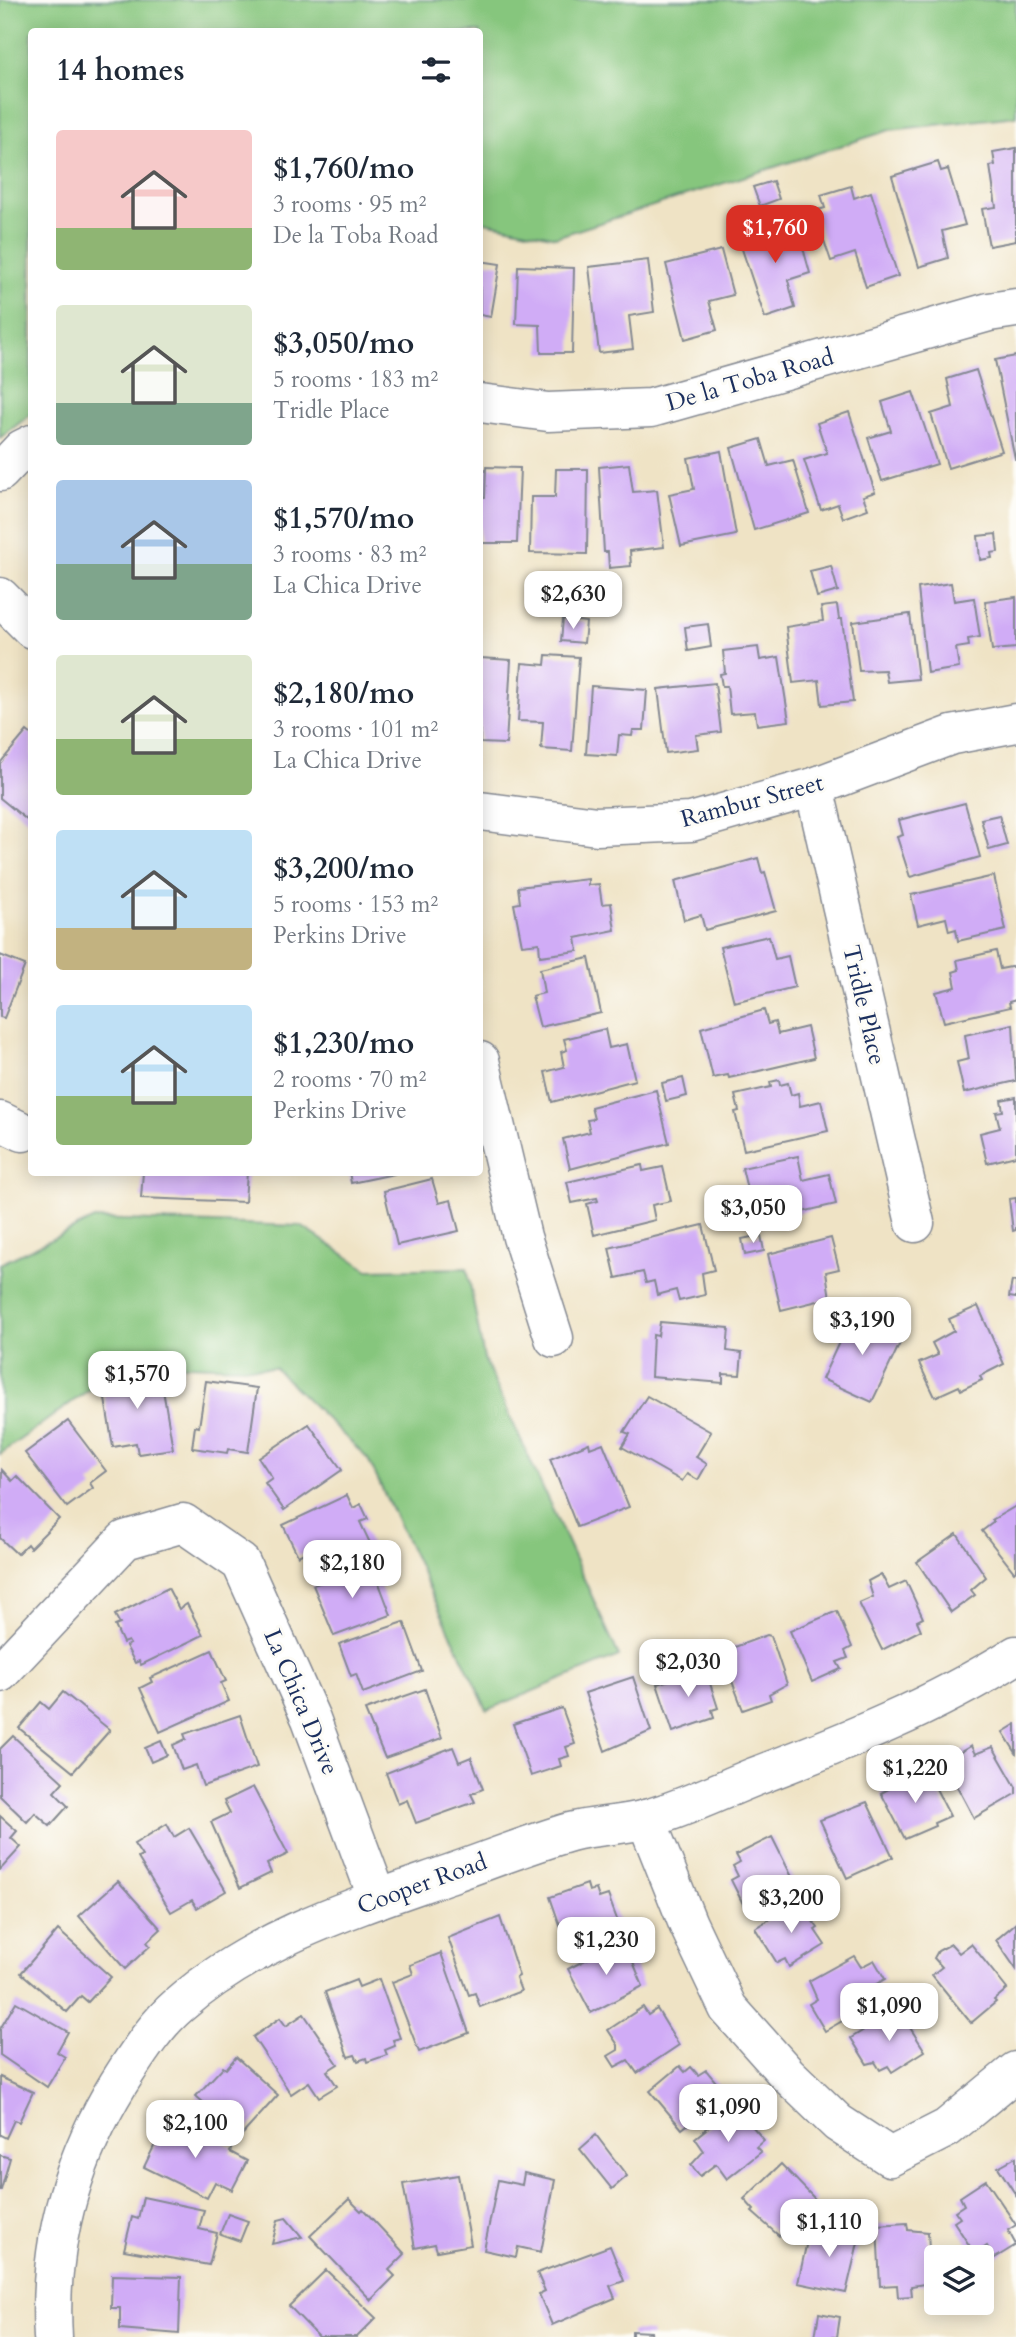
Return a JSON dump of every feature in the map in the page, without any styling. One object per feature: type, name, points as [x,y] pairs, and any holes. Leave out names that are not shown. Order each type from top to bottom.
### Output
[{"type":"street","name":"De la Toba Road","points":[[483,403],[548,412],[651,408],[989,312],[1016,308]]},
{"type":"street","points":[[0,472],[28,446]]},
{"type":"street","points":[[0,597],[28,625]]},
{"type":"street","name":"Rambur Street","points":[[483,811],[597,826],[691,822],[814,788],[952,735],[1016,723]]},
{"type":"street","name":"Tridle Place","points":[[814,788],[915,1223]]},
{"type":"street","points":[[483,1074],[522,1237],[554,1338]]},
{"type":"street","name":"La Chica Drive","points":[[0,1673],[125,1540],[183,1524],[241,1563],[312,1718],[378,1899]]},
{"type":"street","name":"Cooper Road","points":[[53,2337],[52,2274],[65,2197],[89,2135],[147,2040],[178,2005],[242,1959],[314,1923],[378,1899],[573,1831],[646,1819],[873,1731],[963,1688],[1016,1655]]},
{"type":"street","points":[[646,1819],[688,1924],[727,2008],[838,2123],[890,2157],[947,2128],[1016,2071]]},
{"type":"green space","points":[[0,0],[1016,0],[1016,116],[890,130],[556,237],[483,222],[483,28],[28,28],[28,416],[0,438]]},
{"type":"green space","points":[[94,1219],[301,1226],[368,1270],[467,1268],[484,1359],[619,1656],[487,1710],[368,1459],[275,1368],[126,1363],[0,1454],[0,1264]]},
{"type":"building","points":[[1016,148],[1016,241],[989,246],[982,209],[996,207],[990,166],[995,165],[993,152]]},
{"type":"building","points":[[938,162],[941,171],[948,169],[965,225],[942,231],[948,258],[919,267],[892,176]]},
{"type":"building","points":[[773,181],[779,199],[760,206],[753,187]]},
{"type":"building","points":[[851,186],[854,198],[871,192],[898,276],[866,287],[855,253],[831,261],[814,211],[825,208],[821,195]]},
{"type":"building","points":[[795,219],[810,273],[788,280],[795,308],[765,318],[738,237]]},
{"type":"building","points":[[721,250],[733,295],[709,301],[717,330],[685,339],[666,264]]},
{"type":"building","points":[[648,260],[654,312],[629,316],[633,349],[599,353],[589,267]]},
{"type":"building","points":[[483,261],[500,264],[491,317],[483,316]]},
{"type":"building","points":[[518,266],[574,268],[572,353],[541,353],[540,325],[516,324]]},
{"type":"building","points":[[1016,356],[1016,459],[1015,459],[995,360]]},
{"type":"building","points":[[976,370],[1002,451],[948,468],[931,414],[953,407],[947,379]]},
{"type":"building","points":[[913,392],[937,464],[882,481],[868,438],[891,431],[882,402]]},
{"type":"building","points":[[849,412],[875,492],[863,496],[868,509],[843,518],[838,504],[821,510],[804,460],[827,453],[817,423]]},
{"type":"building","points":[[761,439],[769,466],[793,460],[809,513],[754,530],[731,448]]},
{"type":"building","points":[[721,451],[736,535],[681,546],[669,494],[694,489],[688,458]]},
{"type":"building","points":[[629,464],[633,492],[657,490],[664,547],[630,551],[631,566],[609,568],[608,552],[604,552],[599,467]]},
{"type":"building","points":[[486,467],[520,468],[517,543],[483,543]]},
{"type":"building","points":[[556,469],[588,469],[587,554],[530,553],[531,497],[555,497]]},
{"type":"building","points":[[996,534],[998,552],[991,553],[992,558],[980,560],[978,536]]},
{"type":"building","points":[[831,566],[838,591],[817,597],[810,571]]},
{"type":"building","points":[[951,583],[954,601],[974,598],[980,637],[968,639],[969,646],[956,648],[959,668],[927,673],[918,588]]},
{"type":"building","points":[[1016,597],[1016,648],[992,650],[985,601]]},
{"type":"building","points":[[837,605],[839,619],[842,619],[853,702],[822,705],[819,680],[793,683],[786,627],[823,621],[821,607]]},
{"type":"building","points":[[910,614],[918,679],[887,682],[885,670],[859,671],[853,622]]},
{"type":"building","points":[[563,619],[586,622],[584,643],[561,641]]},
{"type":"building","points":[[708,624],[711,647],[688,651],[685,627]]},
{"type":"building","points":[[758,647],[760,660],[779,657],[789,721],[757,725],[755,712],[730,714],[727,686],[722,686],[720,674],[725,673],[723,651]]},
{"type":"building","points":[[546,655],[579,657],[572,751],[541,749],[543,722],[518,721],[522,663],[545,665]]},
{"type":"building","points":[[483,658],[511,660],[506,744],[483,743]]},
{"type":"building","points":[[715,683],[721,732],[696,735],[698,749],[666,753],[658,689]]},
{"type":"building","points":[[591,686],[647,690],[644,730],[633,730],[632,736],[619,735],[617,756],[586,754]]},
{"type":"building","points":[[28,732],[27,820],[0,798],[0,763]]},
{"type":"building","points":[[965,803],[980,857],[910,877],[897,837],[903,835],[899,820]]},
{"type":"building","points":[[999,815],[1007,845],[989,850],[981,819]]},
{"type":"building","points":[[758,858],[762,873],[765,872],[776,911],[705,930],[701,915],[684,920],[675,881]]},
{"type":"building","points":[[994,876],[1006,930],[958,941],[956,929],[949,931],[946,918],[918,925],[911,895]]},
{"type":"building","points":[[588,879],[588,885],[599,884],[602,904],[611,903],[615,930],[576,938],[578,951],[540,956],[539,943],[522,945],[514,904],[520,903],[518,887]]},
{"type":"building","points":[[769,936],[775,959],[788,956],[795,987],[734,1002],[720,947]]},
{"type":"building","points":[[996,951],[1000,969],[1016,966],[1016,1000],[1009,1002],[1010,1007],[944,1022],[936,992],[956,987],[953,972],[959,970],[957,960]]},
{"type":"building","points":[[0,955],[25,965],[4,1018],[0,1017]]},
{"type":"building","points":[[589,958],[601,1013],[540,1027],[532,996],[544,993],[540,969]]},
{"type":"building","points":[[764,1010],[768,1024],[775,1022],[778,1034],[807,1027],[814,1058],[729,1078],[728,1075],[713,1078],[701,1028]]},
{"type":"building","points":[[1013,1024],[1016,1081],[964,1093],[957,1062],[969,1059],[965,1035]]},
{"type":"building","points":[[605,1029],[609,1048],[627,1044],[635,1080],[552,1102],[545,1072],[564,1067],[561,1052],[567,1050],[564,1039]]},
{"type":"building","points":[[683,1078],[687,1096],[666,1101],[662,1083]]},
{"type":"building","points":[[779,1080],[780,1085],[788,1083],[791,1095],[798,1093],[800,1106],[821,1101],[828,1131],[744,1150],[735,1112],[739,1111],[735,1095],[771,1087],[770,1082]]},
{"type":"building","points":[[656,1090],[669,1143],[570,1169],[563,1139],[590,1132],[587,1120],[594,1119],[591,1107]]},
{"type":"building","points":[[1016,1097],[1016,1156],[987,1163],[980,1133],[1000,1128],[996,1112],[1003,1111],[1001,1100]]},
{"type":"building","points":[[798,1156],[803,1180],[829,1174],[836,1204],[755,1223],[742,1168]]},
{"type":"building","points":[[642,1165],[643,1171],[663,1167],[671,1201],[652,1205],[655,1220],[594,1235],[587,1204],[598,1201],[597,1198],[572,1203],[567,1182]]},
{"type":"building","points":[[143,1176],[247,1176],[245,1202],[141,1198]]},
{"type":"building","points":[[350,1176],[384,1176],[351,1183]]},
{"type":"building","points":[[432,1179],[439,1203],[451,1200],[459,1231],[397,1245],[384,1191]]},
{"type":"building","points":[[1016,1198],[1016,1230],[1013,1231],[1009,1199]]},
{"type":"building","points":[[703,1225],[714,1270],[702,1273],[705,1295],[679,1301],[676,1290],[657,1295],[654,1281],[646,1283],[643,1272],[616,1278],[609,1248]]},
{"type":"building","points":[[761,1235],[764,1251],[745,1255],[742,1239]]},
{"type":"building","points":[[831,1238],[839,1269],[826,1272],[830,1298],[781,1310],[768,1254]]},
{"type":"building","points":[[1012,1281],[1016,1282],[1016,1298],[1009,1297]]},
{"type":"building","points":[[978,1306],[1004,1364],[980,1376],[982,1380],[961,1390],[959,1386],[935,1397],[919,1363],[938,1355],[932,1343],[954,1331],[949,1319]]},
{"type":"building","points":[[853,1312],[891,1329],[889,1333],[902,1339],[872,1402],[822,1379]]},
{"type":"building","points":[[660,1322],[729,1328],[727,1351],[742,1353],[740,1375],[723,1374],[723,1383],[651,1377],[653,1335],[658,1336]]},
{"type":"building","points":[[139,1366],[142,1381],[161,1378],[173,1449],[138,1454],[136,1443],[113,1447],[103,1387],[110,1386],[108,1371]]},
{"type":"building","points":[[206,1381],[257,1388],[248,1452],[228,1449],[227,1453],[192,1448],[195,1426],[199,1427]]},
{"type":"building","points":[[647,1396],[711,1432],[696,1457],[707,1464],[698,1480],[687,1474],[682,1481],[622,1447],[630,1434],[624,1432]]},
{"type":"building","points":[[68,1421],[106,1471],[90,1483],[93,1488],[67,1507],[25,1453]]},
{"type":"building","points":[[309,1424],[342,1470],[284,1510],[265,1483],[272,1478],[259,1458]]},
{"type":"building","points":[[589,1443],[590,1448],[603,1443],[629,1507],[577,1527],[550,1459]]},
{"type":"building","points":[[2,1470],[12,1481],[17,1476],[59,1519],[30,1548],[27,1544],[17,1554],[0,1538]]},
{"type":"building","points":[[347,1495],[353,1508],[361,1504],[368,1519],[360,1522],[371,1545],[313,1571],[304,1553],[298,1556],[283,1525]]},
{"type":"building","points":[[1016,1506],[1014,1572],[982,1531],[994,1522],[992,1520]]},
{"type":"building","points":[[957,1534],[986,1577],[971,1590],[975,1595],[951,1612],[917,1562]]},
{"type":"building","points":[[372,1565],[391,1615],[334,1636],[313,1585]]},
{"type":"building","points":[[881,1574],[889,1589],[906,1581],[923,1618],[917,1621],[921,1630],[882,1650],[859,1603],[873,1597],[868,1581]]},
{"type":"building","points":[[168,1588],[179,1609],[187,1604],[203,1635],[141,1665],[139,1661],[135,1663],[126,1646],[130,1644],[128,1641],[123,1643],[115,1626],[120,1624],[115,1615]]},
{"type":"building","points":[[837,1611],[852,1647],[845,1651],[848,1658],[837,1662],[841,1669],[812,1682],[790,1631]]},
{"type":"building","points":[[404,1622],[422,1671],[363,1693],[356,1674],[351,1676],[339,1644]]},
{"type":"building","points":[[767,1635],[771,1636],[787,1684],[769,1694],[771,1700],[743,1710],[721,1652]]},
{"type":"building","points":[[212,1650],[226,1681],[221,1683],[229,1701],[160,1732],[140,1688],[152,1682],[150,1678]]},
{"type":"building","points":[[705,1668],[718,1708],[712,1710],[714,1718],[673,1732],[657,1684],[672,1679],[671,1676]]},
{"type":"building","points":[[633,1677],[651,1731],[605,1751],[585,1693]]},
{"type":"building","points":[[425,1689],[442,1738],[385,1758],[365,1710]]},
{"type":"building","points":[[63,1692],[110,1730],[73,1772],[19,1728],[41,1702],[49,1709]]},
{"type":"building","points":[[562,1708],[575,1744],[566,1747],[569,1756],[559,1759],[561,1766],[531,1776],[513,1724]]},
{"type":"building","points":[[240,1715],[257,1767],[203,1786],[196,1765],[182,1770],[173,1745],[186,1739],[184,1734]]},
{"type":"building","points":[[1016,1724],[1016,1753],[1003,1732]]},
{"type":"building","points":[[13,1736],[63,1782],[54,1792],[68,1806],[50,1826],[35,1813],[27,1822],[0,1796],[0,1749]]},
{"type":"building","points":[[161,1741],[167,1755],[151,1762],[145,1748]]},
{"type":"building","points":[[971,1746],[975,1754],[993,1747],[1016,1787],[1016,1794],[974,1818],[944,1762]]},
{"type":"building","points":[[453,1747],[459,1762],[471,1757],[483,1789],[471,1794],[475,1802],[416,1823],[407,1800],[398,1804],[386,1773]]},
{"type":"building","points":[[920,1772],[925,1782],[931,1779],[950,1816],[905,1839],[881,1793]]},
{"type":"building","points":[[253,1787],[288,1854],[267,1864],[271,1873],[240,1888],[211,1822],[230,1813],[224,1801]]},
{"type":"building","points":[[867,1802],[893,1857],[847,1878],[820,1820]]},
{"type":"building","points":[[0,1816],[17,1831],[11,1838],[21,1847],[0,1870]]},
{"type":"building","points":[[167,1824],[174,1837],[189,1828],[226,1891],[197,1908],[192,1900],[171,1912],[138,1858],[142,1856],[134,1844]]},
{"type":"building","points":[[772,1837],[796,1885],[745,1908],[731,1880],[738,1876],[733,1866],[740,1862],[736,1855]]},
{"type":"building","points":[[118,1881],[161,1929],[147,1942],[150,1946],[125,1969],[79,1916]]},
{"type":"building","points":[[587,1884],[589,1891],[596,1889],[599,1898],[608,1895],[619,1925],[566,1943],[550,1897]]},
{"type":"building","points":[[798,1902],[818,1928],[815,1930],[825,1945],[789,1967],[785,1959],[777,1963],[755,1928]]},
{"type":"building","points":[[500,1917],[519,1976],[516,1978],[521,1991],[480,2007],[475,1993],[469,1995],[448,1938]]},
{"type":"building","points":[[1016,1923],[1016,1969],[996,1940]]},
{"type":"building","points":[[58,1930],[111,1977],[88,2002],[81,1996],[67,2012],[21,1973]]},
{"type":"building","points":[[624,1940],[643,1986],[591,2013],[568,1969]]},
{"type":"building","points":[[951,1944],[959,1953],[971,1944],[1007,1989],[971,2023],[932,1975],[942,1967],[934,1958],[938,1951]]},
{"type":"building","points":[[441,1953],[469,2033],[419,2052],[392,1982],[413,1974],[410,1965]]},
{"type":"building","points":[[854,1956],[861,1967],[874,1960],[885,1979],[873,1986],[880,1999],[825,2031],[809,2004],[817,1999],[809,1981]]},
{"type":"building","points":[[379,1979],[400,2038],[393,2040],[395,2046],[385,2050],[387,2055],[367,2062],[366,2058],[358,2061],[355,2055],[348,2057],[325,1992],[356,1980],[359,1987]]},
{"type":"building","points":[[16,2002],[68,2032],[57,2052],[65,2057],[47,2087],[0,2055],[0,2029]]},
{"type":"building","points":[[643,2007],[648,2015],[657,2009],[679,2045],[637,2073],[628,2060],[615,2067],[608,2056],[618,2050],[618,2045],[608,2030]]},
{"type":"building","points":[[898,2009],[925,2051],[892,2072],[888,2066],[880,2070],[875,2062],[867,2064],[851,2038]]},
{"type":"building","points":[[304,2014],[338,2064],[327,2071],[337,2086],[319,2097],[309,2082],[291,2094],[253,2037],[280,2018],[286,2026]]},
{"type":"building","points":[[236,2057],[278,2095],[241,2136],[196,2096]]},
{"type":"building","points":[[680,2066],[685,2072],[691,2067],[698,2075],[706,2070],[726,2094],[682,2129],[650,2091]]},
{"type":"building","points":[[0,2077],[33,2092],[19,2122],[14,2120],[6,2138],[0,2135]]},
{"type":"building","points":[[735,2106],[764,2140],[756,2147],[761,2152],[727,2179],[716,2164],[700,2176],[691,2165],[704,2151],[695,2138]]},
{"type":"building","points":[[179,2120],[232,2147],[230,2152],[247,2161],[232,2190],[215,2182],[207,2198],[144,2167],[159,2136],[169,2141]]},
{"type":"building","points":[[596,2135],[627,2176],[612,2189],[580,2149]]},
{"type":"building","points":[[0,2155],[10,2158],[1,2190],[0,2190]]},
{"type":"building","points":[[1016,2157],[1016,2195],[998,2167]]},
{"type":"building","points":[[781,2164],[816,2200],[779,2236],[752,2212],[754,2210],[744,2199]]},
{"type":"building","points":[[524,2173],[555,2180],[541,2252],[518,2247],[516,2257],[484,2250],[498,2180],[522,2185]]},
{"type":"building","points":[[458,2175],[471,2245],[437,2251],[435,2244],[415,2248],[403,2184]]},
{"type":"building","points":[[986,2180],[1016,2225],[1008,2230],[1016,2245],[995,2258],[994,2245],[969,2245],[954,2222],[960,2218],[955,2211],[964,2205],[960,2197]]},
{"type":"building","points":[[143,2197],[204,2210],[199,2229],[217,2233],[209,2265],[124,2250],[132,2217],[138,2219]]},
{"type":"building","points":[[349,2199],[361,2211],[363,2209],[405,2254],[389,2270],[395,2276],[371,2300],[310,2236]]},
{"type":"building","points":[[228,2214],[248,2221],[240,2241],[220,2234]]},
{"type":"building","points":[[286,2218],[302,2237],[272,2244],[278,2220]]},
{"type":"building","points":[[907,2223],[908,2230],[928,2232],[929,2245],[924,2245],[924,2284],[911,2286],[912,2296],[898,2297],[897,2285],[880,2286],[877,2225]]},
{"type":"building","points":[[810,2227],[829,2231],[830,2227],[860,2234],[846,2293],[798,2283]]},
{"type":"building","points":[[610,2246],[624,2281],[610,2286],[615,2298],[552,2325],[539,2294],[545,2291],[537,2273]]},
{"type":"building","points":[[326,2270],[376,2318],[357,2337],[319,2337],[289,2306]]},
{"type":"building","points":[[112,2275],[181,2277],[179,2334],[120,2329],[120,2308],[111,2308]]},
{"type":"building","points":[[819,2313],[840,2317],[837,2337],[815,2337]]},
{"type":"building","points":[[632,2331],[651,2332],[652,2337],[632,2337]]}]
